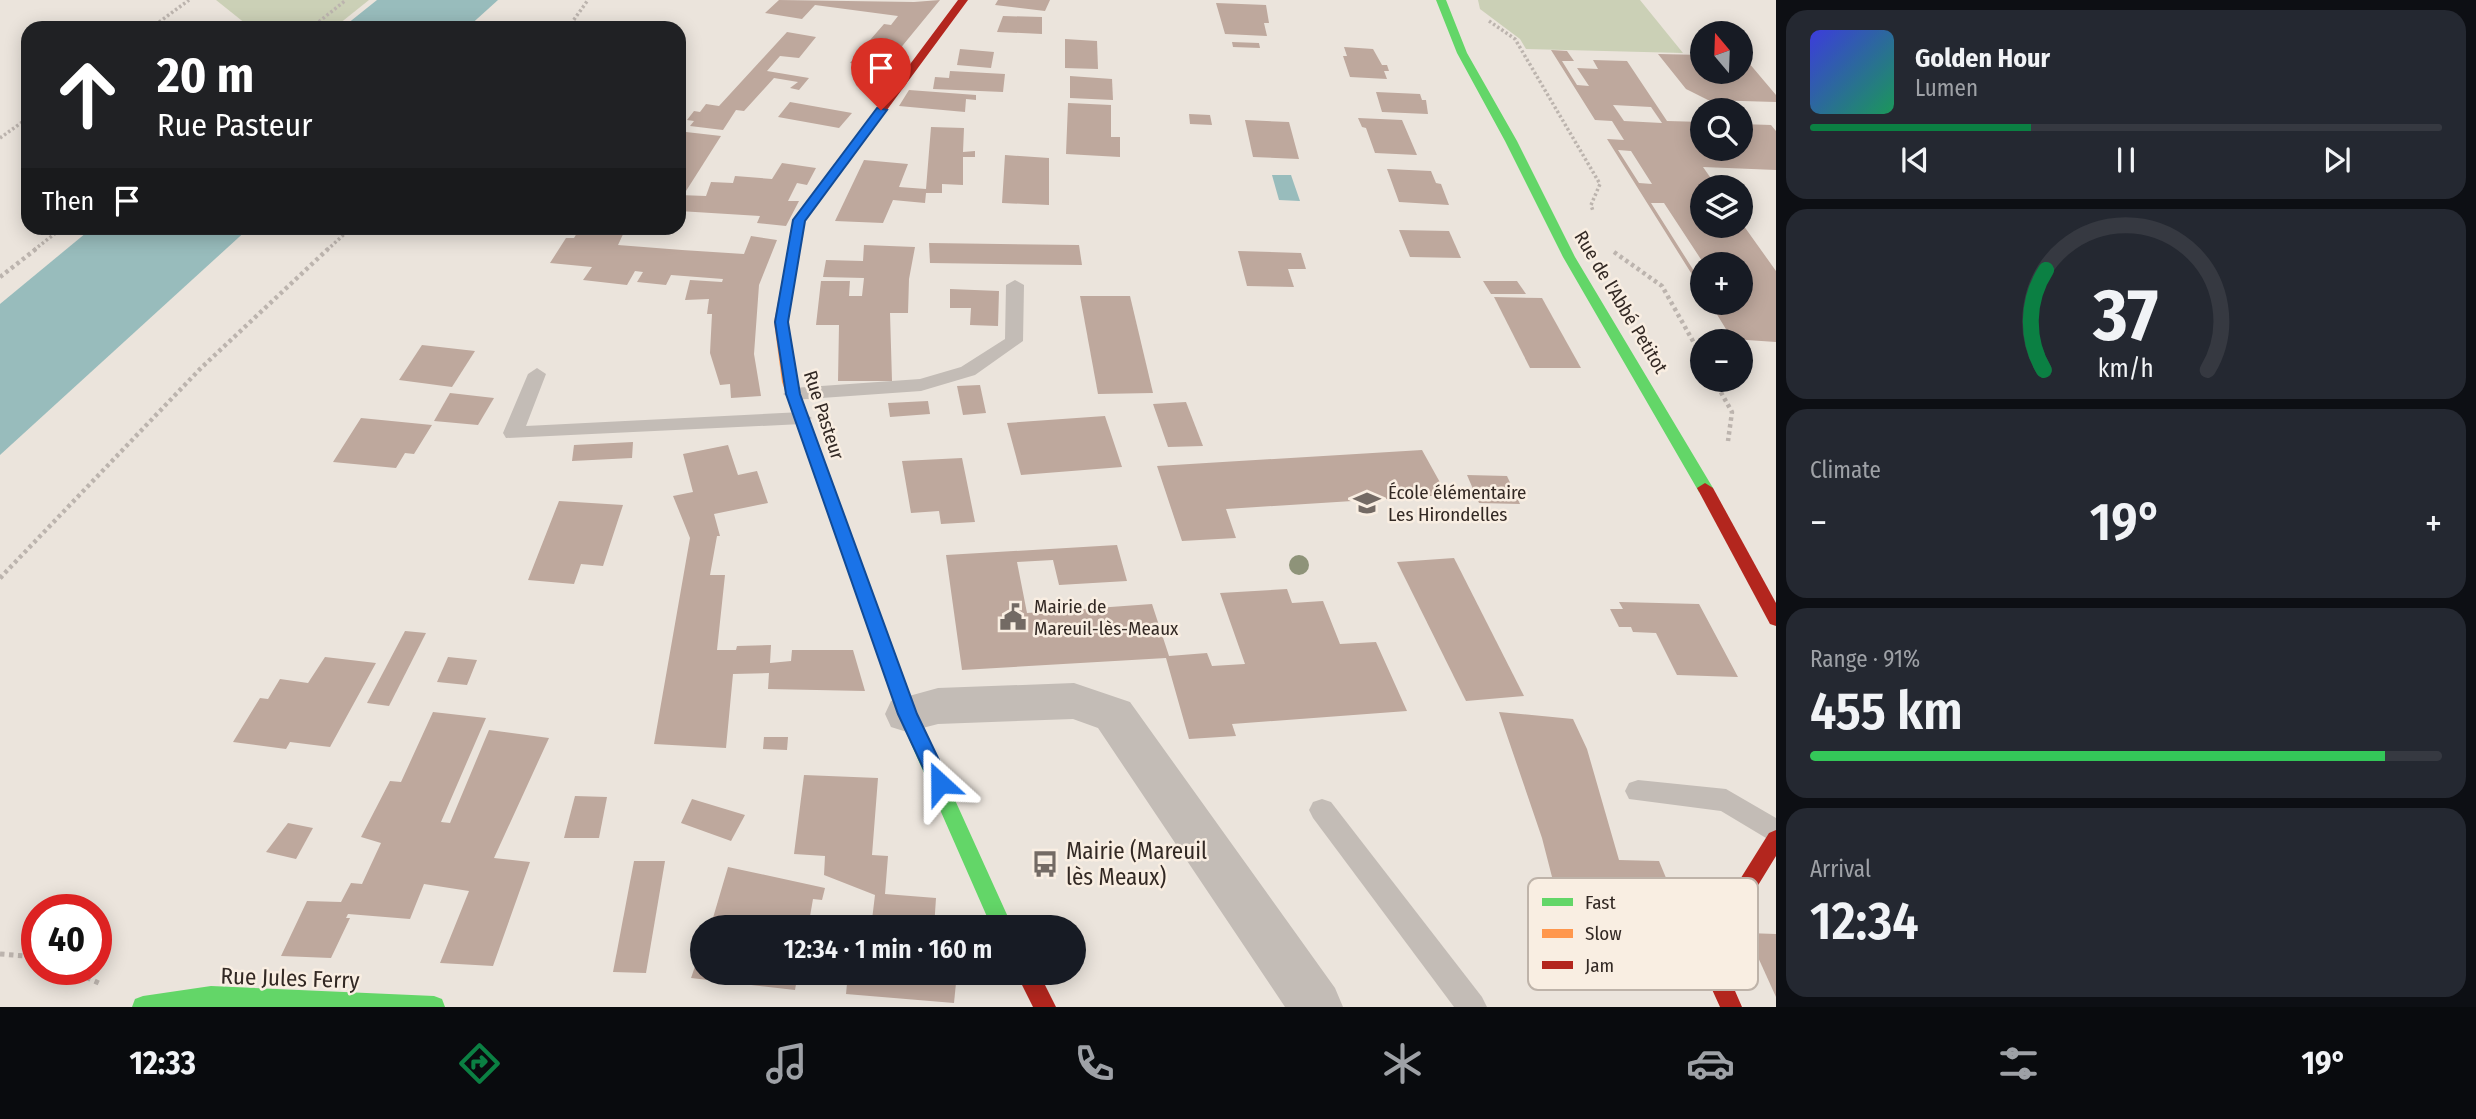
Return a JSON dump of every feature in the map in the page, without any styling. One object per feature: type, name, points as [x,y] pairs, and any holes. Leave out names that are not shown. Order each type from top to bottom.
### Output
[{"type":"street","name":"Rue Pasteur","points":[[963,0],[799,220],[781,322],[793,394],[907,714],[997,915]]},
{"type":"street","name":"Rue de l'Abbé Petitot","points":[[1441,0],[1462,53],[1511,141],[1569,257],[1690,460],[1776,619]]},
{"type":"street","points":[[907,714],[938,706],[1074,701],[1114,715],[1316,1007]]},
{"type":"street","points":[[1751,878],[1776,839]]},
{"type":"street","points":[[1033,985],[1045,1007]]},
{"type":"street","points":[[1723,990],[1731,1007]]},
{"type":"street","name":"Rue Jules Ferry","points":[[144,1006],[211,997],[434,1007]]},
{"type":"lane","points":[[793,394],[921,385],[968,370],[1014,341],[1016,285]]},
{"type":"lane","points":[[537,374],[513,433],[802,418]]},
{"type":"lane","points":[[1638,791],[1726,800],[1776,832]]},
{"type":"lane","points":[[1322,810],[1472,1007]]},
{"type":"path","points":[[160,21],[189,0]]},
{"type":"path","points":[[320,21],[346,0]]},
{"type":"path","points":[[573,21],[588,0]]},
{"type":"path","points":[[1487,19],[1515,39],[1600,184],[1591,205],[1594,216]]},
{"type":"path","points":[[0,138],[21,123]]},
{"type":"path","points":[[0,277],[53,235]]},
{"type":"path","points":[[0,578],[60,521],[92,481],[181,389],[344,235]]},
{"type":"path","points":[[1608,246],[1623,261],[1662,286],[1690,336]]},
{"type":"path","points":[[0,954],[21,956]]},
{"type":"green space","points":[[216,0],[369,0],[343,21],[242,21]]},
{"type":"green space","points":[[1478,0],[1640,0],[1683,53],[1526,49],[1520,39],[1480,9]]},
{"type":"water","points":[[377,0],[498,0],[475,21],[351,21]]},
{"type":"water","points":[[1272,175],[1291,175],[1300,201],[1279,200]]},
{"type":"water","points":[[84,235],[241,235],[0,455],[0,304]]},
{"type":"building","points":[[779,0],[940,0],[885,67],[850,63],[884,24],[891,25],[898,16],[815,5],[802,19],[765,13]]},
{"type":"building","points":[[998,0],[1050,0],[1045,11],[995,5]]},
{"type":"building","points":[[1216,3],[1266,5],[1269,23],[1264,23],[1267,36],[1225,34]]},
{"type":"building","points":[[1003,16],[1042,17],[1042,34],[997,32]]},
{"type":"building","points":[[787,32],[816,37],[799,58],[780,56],[767,71],[809,78],[799,90],[790,88],[798,82],[774,78],[744,111],[736,110],[723,130],[690,126],[694,121],[687,120],[694,111],[700,112],[706,104],[719,106]]},
{"type":"building","points":[[1065,39],[1097,41],[1098,69],[1065,68]]},
{"type":"building","points":[[1232,42],[1259,43],[1260,48],[1233,47]]},
{"type":"building","points":[[1344,47],[1373,49],[1382,65],[1387,65],[1389,71],[1384,71],[1387,79],[1350,77],[1343,56],[1347,56]]},
{"type":"building","points":[[960,49],[994,52],[991,68],[957,65]]},
{"type":"building","points":[[1551,50],[1567,51],[1574,61],[1562,61],[1577,85],[1589,86],[1577,68],[1598,69],[1593,60],[1627,61],[1667,121],[1690,122],[1690,161],[1753,161],[1753,124],[1771,125],[1776,131],[1776,170],[1703,167],[1709,175],[1690,175],[1690,238],[1752,238],[1776,271],[1776,342],[1753,340],[1753,329],[1726,329],[1717,315],[1753,315],[1753,252],[1696,252],[1664,203],[1651,203],[1690,265],[1690,271],[1607,139],[1624,140],[1612,121],[1595,120]],"holes":[[[1613,105],[1651,107],[1662,123],[1624,121]],[[1618,150],[1631,151],[1652,184],[1639,183]]]},
{"type":"building","points":[[1658,54],[1690,55],[1690,84],[1754,84],[1754,69],[1776,95],[1776,102],[1753,101],[1753,98],[1704,98],[1686,89]]},
{"type":"building","points":[[950,71],[1005,74],[1003,92],[933,89],[935,77],[949,78]]},
{"type":"building","points":[[1070,76],[1112,79],[1113,100],[1070,98]]},
{"type":"building","points":[[909,90],[976,95],[976,100],[966,99],[965,112],[899,106]]},
{"type":"building","points":[[1376,92],[1420,94],[1422,100],[1426,100],[1428,114],[1382,112]]},
{"type":"building","points":[[790,102],[852,113],[839,128],[778,117]]},
{"type":"building","points":[[1068,103],[1111,105],[1111,137],[1120,137],[1120,157],[1066,154]]},
{"type":"building","points":[[1189,114],[1210,115],[1212,125],[1190,124]]},
{"type":"building","points":[[1358,118],[1402,120],[1417,155],[1375,153],[1366,128],[1362,127]]},
{"type":"building","points":[[1245,120],[1289,122],[1299,159],[1253,157]]},
{"type":"building","points":[[931,127],[964,128],[963,152],[975,151],[975,157],[963,157],[963,185],[942,184],[942,193],[926,193],[925,203],[893,200],[883,223],[835,221],[864,160],[908,164],[899,187],[926,189]]},
{"type":"building","points":[[686,132],[721,136],[686,191]]},
{"type":"building","points":[[1005,155],[1049,158],[1049,205],[1002,203]]},
{"type":"building","points":[[782,163],[816,168],[807,185],[797,183],[788,201],[799,201],[786,226],[757,223],[760,216],[686,211],[686,195],[706,196],[711,182],[733,183],[735,176],[772,179]]},
{"type":"building","points":[[1387,169],[1431,171],[1436,183],[1441,184],[1449,205],[1399,202]]},
{"type":"building","points":[[1399,230],[1449,231],[1461,258],[1410,257]]},
{"type":"building","points":[[576,235],[623,235],[618,245],[744,254],[751,236],[777,240],[759,285],[754,354],[761,396],[731,398],[730,384],[720,385],[710,353],[712,314],[707,314],[709,299],[685,300],[690,280],[722,282],[723,279],[671,275],[666,285],[637,282],[643,272],[635,271],[627,285],[583,280],[592,267],[550,263],[566,238],[574,238]]},
{"type":"building","points":[[929,243],[1079,245],[1082,265],[930,263]]},
{"type":"building","points":[[864,245],[915,247],[909,279],[908,313],[890,313],[892,381],[838,381],[839,325],[816,325],[821,281],[850,281],[849,296],[862,296],[864,278],[823,277],[826,260],[863,261]]},
{"type":"building","points":[[1238,251],[1301,253],[1306,269],[1288,269],[1294,287],[1247,286]]},
{"type":"building","points":[[1483,281],[1517,281],[1526,294],[1491,294]]},
{"type":"building","points":[[950,289],[999,291],[998,326],[970,325],[971,308],[950,308]]},
{"type":"building","points":[[1080,296],[1130,296],[1153,393],[1098,394]]},
{"type":"building","points":[[1494,297],[1542,298],[1581,368],[1530,368]]},
{"type":"building","points":[[422,345],[475,351],[452,387],[399,380]]},
{"type":"building","points":[[980,385],[986,413],[963,415],[957,386]]},
{"type":"building","points":[[450,393],[494,398],[478,425],[434,421]]},
{"type":"building","points":[[928,401],[930,414],[890,417],[888,403]]},
{"type":"building","points":[[1186,402],[1203,446],[1168,447],[1153,404]]},
{"type":"building","points":[[1105,416],[1122,467],[1021,475],[1007,423]]},
{"type":"building","points":[[361,418],[432,425],[414,454],[405,453],[396,468],[333,462]]},
{"type":"building","points":[[633,442],[632,458],[572,461],[574,445]]},
{"type":"building","points":[[728,445],[738,475],[757,471],[768,503],[714,514],[720,536],[717,536],[710,575],[725,575],[717,650],[736,650],[737,646],[771,645],[770,663],[791,661],[792,650],[853,650],[865,691],[768,689],[769,673],[733,674],[726,748],[654,744],[690,538],[673,496],[693,492],[683,454]]},
{"type":"building","points":[[1422,450],[1447,495],[1226,509],[1236,538],[1182,541],[1157,466]]},
{"type":"building","points":[[962,458],[975,522],[941,524],[939,511],[911,513],[902,461]]},
{"type":"building","points":[[1467,475],[1507,476],[1520,504],[1479,503]]},
{"type":"building","points":[[559,501],[623,505],[603,566],[581,564],[574,584],[528,580]]},
{"type":"building","points":[[1117,545],[1127,581],[1059,585],[1053,560],[1017,562],[1027,613],[1152,604],[1169,656],[1207,653],[1212,666],[1245,664],[1220,593],[1287,589],[1292,603],[1323,601],[1340,644],[1376,642],[1407,711],[1232,724],[1236,736],[1189,739],[1166,658],[962,670],[946,555]]},
{"type":"building","points":[[1454,558],[1524,696],[1466,701],[1397,562]]},
{"type":"building","points":[[1619,602],[1699,604],[1738,677],[1677,675],[1656,633],[1633,632],[1631,627],[1619,627],[1610,609],[1623,609]]},
{"type":"building","points":[[405,631],[426,633],[389,706],[367,703]]},
{"type":"building","points":[[325,657],[376,663],[330,747],[290,742],[286,749],[233,742],[260,698],[268,699],[280,679],[308,683]]},
{"type":"building","points":[[448,657],[477,660],[467,685],[437,682]]},
{"type":"building","points":[[433,712],[486,718],[441,822],[450,823],[489,730],[549,738],[494,858],[530,862],[493,966],[440,963],[469,891],[424,884],[410,919],[348,914],[346,918],[350,918],[331,958],[281,956],[307,901],[341,902],[351,883],[362,884],[381,843],[361,837],[390,781],[401,782]]},
{"type":"building","points":[[1499,712],[1573,719],[1587,749],[1619,860],[1659,861],[1666,878],[1552,878],[1542,838]]},
{"type":"building","points":[[764,737],[788,737],[787,750],[763,749]]},
{"type":"building","points":[[804,775],[878,778],[872,855],[888,856],[885,894],[936,898],[935,915],[873,915],[875,895],[824,875],[825,856],[794,854]]},
{"type":"building","points":[[575,796],[607,797],[599,838],[564,838]]},
{"type":"building","points":[[692,799],[745,815],[731,841],[681,823]]},
{"type":"building","points":[[288,823],[313,828],[296,859],[266,852]]},
{"type":"building","points":[[634,861],[665,861],[646,973],[613,972]]},
{"type":"building","points":[[728,867],[825,888],[822,900],[813,899],[810,915],[714,915]]},
{"type":"building","points":[[1758,933],[1776,934],[1776,997],[1758,957]]},
{"type":"building","points":[[752,985],[796,985],[795,990]]},
{"type":"building","points":[[847,985],[956,985],[954,1003],[846,994]]},
{"type":"traffic: fast","points":[[1441,0],[1462,53],[1511,141],[1569,257],[1705,488]]},
{"type":"traffic: fast","points":[[862,587],[907,714],[997,915]]},
{"type":"traffic: fast","points":[[143,1007],[211,997],[434,1007]]},
{"type":"traffic: slow","points":[[792,260],[781,322],[789,382],[862,587]]},
{"type":"traffic: jam","points":[[792,260],[799,221],[963,0]]},
{"type":"traffic: jam","points":[[1705,488],[1776,619]]},
{"type":"traffic: jam","points":[[1751,878],[1776,839]]},
{"type":"traffic: jam","points":[[1033,985],[1045,1007]]},
{"type":"traffic: jam","points":[[1723,990],[1731,1007]]},
{"type":"place","name":"École élémentaire Les Hirondelles","points":[[1367,503]]},
{"type":"place","name":"Mairie de Mareuil-lès-Meaux","points":[[1013,617]]},
{"type":"place","name":"Mairie (Mareuil lès Meaux)","points":[[1045,864]]},
{"type":"route","points":[[881,110],[799,220],[781,322],[793,394],[907,714],[940,783]]}]
